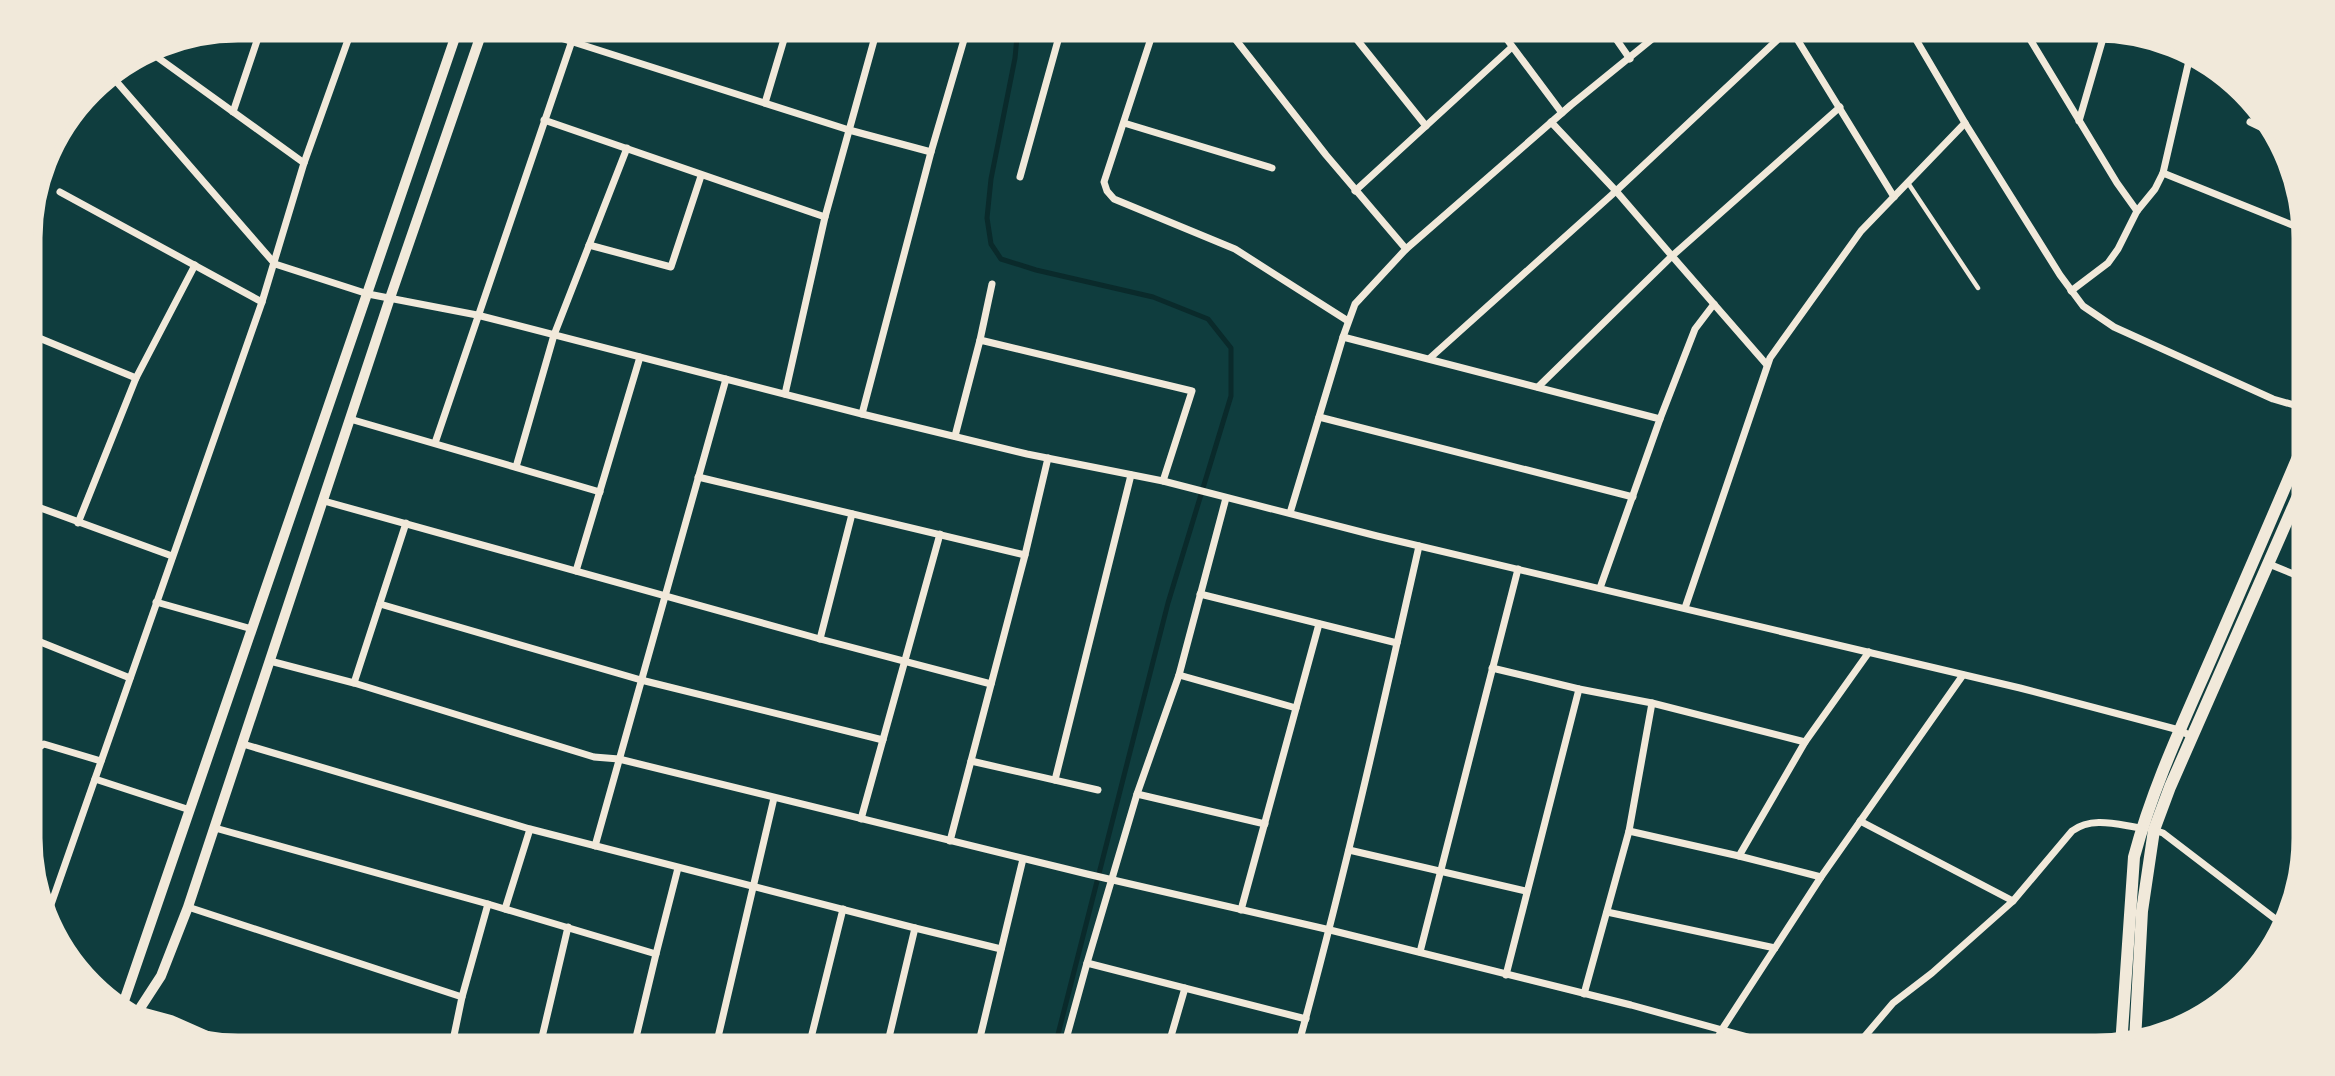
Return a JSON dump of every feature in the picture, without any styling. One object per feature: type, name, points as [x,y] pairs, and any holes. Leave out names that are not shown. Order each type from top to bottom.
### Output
[{"type":"main road","points":[[2135,1034],[2148,829],[2153,794],[2296,461]]},
{"type":"main road","points":[[2122,1036],[2134,857],[2193,737],[2296,501]]},
{"type":"street","points":[[1236,38],[1355,191],[1406,249]]},
{"type":"street","points":[[1356,38],[1426,126]]},
{"type":"street","points":[[1506,38],[1562,113]]},
{"type":"street","points":[[1616,38],[1630,59]]},
{"type":"street","points":[[1290,513],[1355,304],[1406,249],[1551,122],[1654,38]]},
{"type":"street","points":[[1430,358],[1616,191],[1778,38]]},
{"type":"street","points":[[1797,38],[1894,197]]},
{"type":"street","points":[[2029,38],[2117,183],[2137,211]]},
{"type":"street","points":[[2080,121],[2103,38]]},
{"type":"street","points":[[233,112],[258,39]]},
{"type":"street","points":[[51,905],[262,302],[304,163],[348,39]]},
{"type":"street","points":[[124,1001],[455,39]]},
{"type":"street","points":[[139,1011],[161,976],[188,907],[390,298],[480,39]]},
{"type":"street","points":[[568,39],[849,130],[930,152]]},
{"type":"street","points":[[765,103],[784,39]]},
{"type":"street","points":[[785,394],[825,217],[874,39]]},
{"type":"street","points":[[862,414],[930,152],[964,39]]},
{"type":"street","points":[[1020,177],[1059,39]]},
{"type":"street","points":[[1151,39],[1104,182],[1107,191],[1114,199],[1235,249],[1348,321]]},
{"type":"street","points":[[1916,39],[1965,124],[2083,306],[2114,327],[2273,399],[2296,406]]},
{"type":"street","points":[[435,443],[572,40]]},
{"type":"street","points":[[1355,191],[1512,47]]},
{"type":"street","points":[[156,56],[304,163]]},
{"type":"street","points":[[2071,291],[2108,263],[2137,211],[2155,189],[2163,173],[2189,61]]},
{"type":"street","points":[[115,81],[275,264],[368,294],[477,315],[862,414],[1048,458],[1163,481],[1419,546],[1869,652],[2179,730],[2193,737]]},
{"type":"street","points":[[1538,387],[1672,256],[1840,107]]},
{"type":"street","points":[[544,120],[825,217]]},
{"type":"street","points":[[1551,122],[1616,191],[1767,365]]},
{"type":"street","points":[[2249,122],[2263,129]]},
{"type":"street","points":[[1124,123],[1272,169]]},
{"type":"street","points":[[1685,608],[1770,358],[1861,231],[1965,124]]},
{"type":"street","points":[[516,467],[554,335],[627,148]]},
{"type":"street","points":[[2163,173],[2296,226]]},
{"type":"street","points":[[589,245],[671,267],[701,176]]},
{"type":"street","points":[[60,192],[262,302]]},
{"type":"street","points":[[78,523],[136,378],[195,265]]},
{"type":"street","points":[[955,436],[992,284]]},
{"type":"street","points":[[1600,588],[1695,329],[1714,304]]},
{"type":"street","points":[[1343,337],[1661,419]]},
{"type":"street","points":[[39,338],[136,378]]},
{"type":"street","points":[[980,340],[1192,391],[1163,481]]},
{"type":"street","points":[[576,571],[640,357]]},
{"type":"street","points":[[595,846],[726,380]]},
{"type":"street","points":[[1318,417],[1633,497]]},
{"type":"street","points":[[350,419],[600,492]]},
{"type":"street","points":[[950,841],[1048,458]]},
{"type":"street","points":[[1055,780],[1131,475]]},
{"type":"street","points":[[698,477],[1025,555]]},
{"type":"street","points":[[1066,1038],[1108,879],[1179,675],[1226,498]]},
{"type":"street","points":[[324,501],[991,684]]},
{"type":"street","points":[[39,508],[172,556]]},
{"type":"street","points":[[820,639],[852,513]]},
{"type":"street","points":[[354,683],[406,523]]},
{"type":"street","points":[[861,819],[940,534]]},
{"type":"street","points":[[1300,1037],[1330,930],[1419,546]]},
{"type":"street","points":[[2269,564],[2296,575]]},
{"type":"street","points":[[1420,953],[1518,569]]},
{"type":"street","points":[[1200,594],[1397,643]]},
{"type":"street","points":[[156,602],[252,629]]},
{"type":"street","points":[[380,604],[641,680],[883,740]]},
{"type":"street","points":[[1241,910],[1319,624]]},
{"type":"street","points":[[39,642],[130,678]]},
{"type":"street","points":[[1739,856],[1805,742],[1869,652]]},
{"type":"street","points":[[270,661],[354,683],[594,757],[620,759],[1089,875],[1330,930],[1745,1037]]},
{"type":"street","points":[[1492,668],[1652,703],[1805,742]]},
{"type":"street","points":[[1179,675],[1297,708]]},
{"type":"street","points":[[1718,1037],[1821,877],[1963,675]]},
{"type":"street","points":[[1506,975],[1579,689]]},
{"type":"street","points":[[1584,994],[1629,831],[1652,703]]},
{"type":"street","points":[[39,747],[44,744],[101,761]]},
{"type":"street","points":[[243,744],[530,829],[1001,949]]},
{"type":"street","points":[[971,761],[1098,790]]},
{"type":"street","points":[[95,779],[190,810]]},
{"type":"street","points":[[1138,794],[1265,824]]},
{"type":"street","points":[[718,1038],[774,798]]},
{"type":"street","points":[[1860,821],[2013,901]]},
{"type":"street","points":[[1864,1037],[1893,1003],[1932,973],[2013,901],[2072,831],[2081,824],[2091,822],[2163,833],[2278,921]]},
{"type":"street","points":[[215,828],[656,954]]},
{"type":"street","points":[[505,909],[530,829]]},
{"type":"street","points":[[1629,831],[1821,877]]},
{"type":"street","points":[[1349,850],[1526,891]]},
{"type":"street","points":[[980,1038],[1023,859]]},
{"type":"street","points":[[636,1038],[678,868]]},
{"type":"street","points":[[454,1038],[462,997],[488,904]]},
{"type":"street","points":[[188,907],[462,997]]},
{"type":"street","points":[[811,1038],[843,909]]},
{"type":"street","points":[[1607,912],[1775,948]]},
{"type":"street","points":[[542,1038],[568,927]]},
{"type":"street","points":[[889,1038],[915,928]]},
{"type":"street","points":[[1087,963],[1306,1019]]},
{"type":"street","points":[[1170,1038],[1185,988]]},
{"type":"street","points":[[149,1016],[171,1020],[204,1035]]},
{"type":"lane","points":[[1908,183],[1978,288]]},
{"type":"waterway","points":[[1017,39],[991,179],[987,218],[991,244],[1001,259],[1036,270],[1153,297],[1208,319],[1231,348],[1231,396],[1168,603],[1057,1038]]}]
